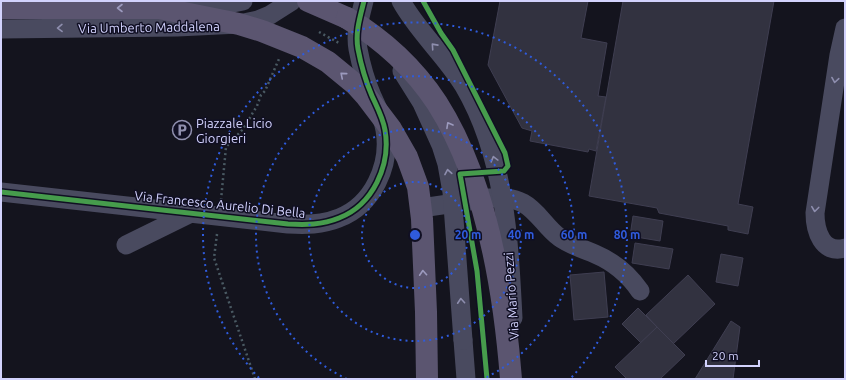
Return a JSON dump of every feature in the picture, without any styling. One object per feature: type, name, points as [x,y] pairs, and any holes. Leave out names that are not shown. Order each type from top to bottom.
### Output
[{"type":"main road","points":[[308,1],[347,18],[368,31],[395,55],[427,90],[451,127],[463,154],[482,210],[490,240],[502,298],[511,379]]},
{"type":"main road","points":[[1,8],[159,8],[239,24],[287,40],[302,47],[328,62],[356,85],[391,129],[412,168],[418,186],[421,208],[426,312],[427,379]]},
{"type":"street","points":[[159,8],[206,6],[243,1]]},
{"type":"street","name":"Via Umberto Maddalena","points":[[1,29],[177,27],[239,24],[258,20],[270,15],[292,1]]},
{"type":"street","points":[[317,1],[347,18]]},
{"type":"street","name":"Via Francesco Aurelio Di Bella","points":[[1,192],[189,214],[306,225],[341,218],[352,211],[368,197],[382,171],[386,155],[385,129],[371,94],[358,49],[359,21],[364,1]]},
{"type":"street","name":"Via Mario Pezzi","points":[[401,1],[414,24],[440,52],[464,86],[480,119],[493,154],[504,208],[511,284],[515,379]]},
{"type":"street","points":[[368,31],[390,55],[410,81],[422,103],[441,145],[447,164],[452,192],[466,379]]},
{"type":"street","points":[[844,32],[839,55],[815,213],[815,224],[819,238],[831,248],[845,248]]},
{"type":"street","points":[[490,198],[515,379]]},
{"type":"street","points":[[421,208],[490,198],[512,199],[524,204],[561,239],[612,264],[633,281],[640,291]]},
{"type":"street","points":[[167,211],[118,244],[189,214]]},
{"type":"street","points":[[426,312],[433,379]]},
{"type":"path","points":[[255,379],[214,258],[226,147],[242,129],[257,106],[287,40]]},
{"type":"building","points":[[500,1],[588,1],[581,38],[607,43],[598,96],[606,97],[596,151],[589,149],[588,152],[530,141],[532,131],[522,128],[488,65]]},
{"type":"building","points":[[623,1],[774,1],[738,204],[753,207],[748,234],[728,230],[728,226],[659,213],[657,208],[589,196]]},
{"type":"building","points":[[633,216],[663,221],[660,241],[630,236]]},
{"type":"building","points":[[635,243],[673,249],[669,269],[632,263]]},
{"type":"building","points":[[721,254],[743,258],[738,286],[716,282]]},
{"type":"building","points":[[604,272],[608,317],[574,320],[570,275]]},
{"type":"building","points":[[688,275],[715,304],[673,344],[646,315]]},
{"type":"building","points":[[638,308],[657,327],[641,343],[622,324]]},
{"type":"building","points":[[731,321],[740,327],[733,379],[695,379]]},
{"type":"building","points":[[657,327],[685,355],[660,379],[627,379],[615,367]]},
{"type":"cycle path","points":[[1,192],[288,224],[326,222],[351,212],[370,194],[377,182],[382,170],[386,143],[383,121],[368,85],[362,67],[357,43],[364,1]]},
{"type":"cycle path","points":[[423,1],[441,33],[453,50],[505,153],[508,166],[504,171],[460,174],[477,271],[487,379]]},
{"type":"place","name":"Piazzale Licio Giorgieri","points":[[182,130]]}]
